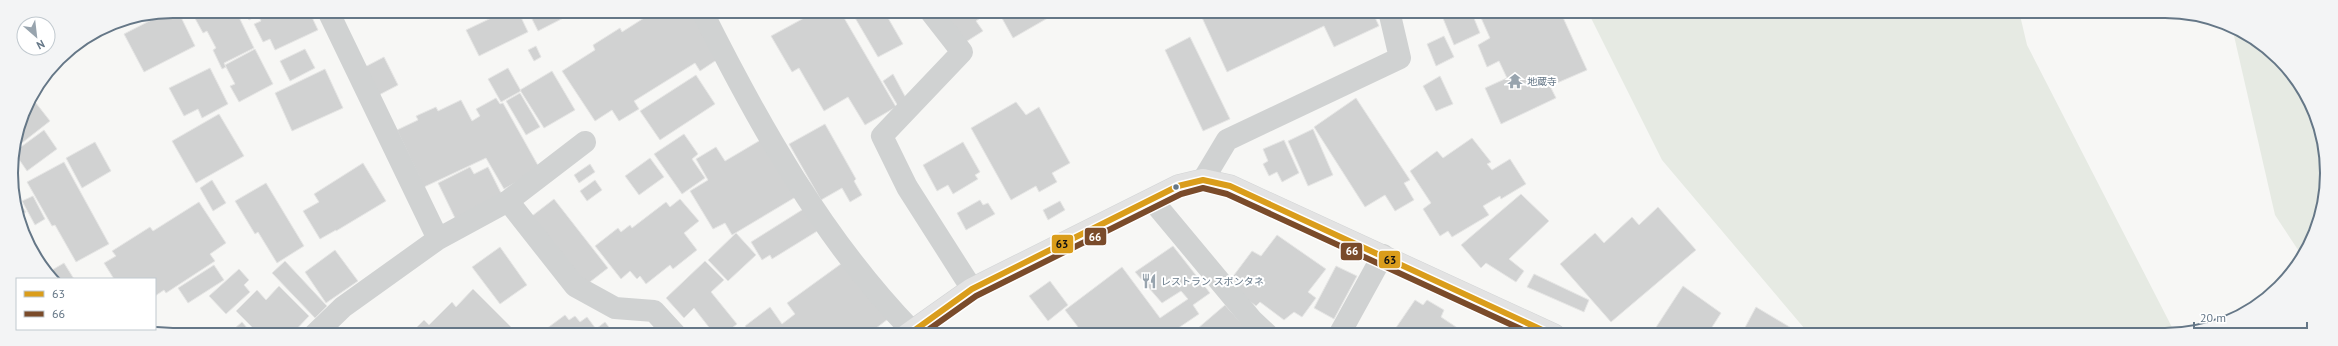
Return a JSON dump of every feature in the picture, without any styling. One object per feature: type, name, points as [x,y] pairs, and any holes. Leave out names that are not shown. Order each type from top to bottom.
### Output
[{"type":"main road","points":[[917,328],[972,290],[1178,186],[1203,180],[1230,186],[1383,255],[1535,328]]},
{"type":"street","points":[[331,18],[438,239]]},
{"type":"street","points":[[706,18],[758,117],[834,240],[878,296],[906,328]]},
{"type":"street","points":[[935,18],[962,52],[882,136],[907,187],[972,290]]},
{"type":"street","points":[[1203,180],[1227,140],[1400,58],[1393,18]]},
{"type":"street","points":[[321,328],[343,307],[438,239],[508,200],[585,142]]},
{"type":"street","points":[[508,200],[576,286],[615,308],[654,311],[670,328]]},
{"type":"street","points":[[1152,200],[1252,320],[1261,328]]},
{"type":"street","points":[[1343,328],[1383,255]]},
{"type":"shaded area","points":[[1591,18],[2021,18],[2027,45],[2172,328],[1804,328],[1662,160]]},
{"type":"shaded area","points":[[2234,34],[2267,56],[2282,71],[2304,104],[2315,133],[2320,163],[2319,193],[2312,223],[2299,251],[2275,215]]},
{"type":"building","points":[[181,18],[195,46],[144,72],[124,34],[153,19]]},
{"type":"building","points":[[195,18],[239,18],[254,48],[224,63],[226,67],[222,69],[213,50],[216,48],[207,31],[203,33]]},
{"type":"building","points":[[260,18],[312,18],[318,30],[275,50],[270,39],[263,42],[254,24],[261,21]]},
{"type":"building","points":[[491,18],[521,18],[528,32],[479,56],[466,30]]},
{"type":"building","points":[[532,18],[563,18],[538,31]]},
{"type":"building","points":[[644,18],[696,18],[721,57],[700,71],[695,63],[634,101],[639,109],[619,121],[612,110],[595,121],[562,71],[595,50],[593,45],[620,28],[622,32]]},
{"type":"building","points":[[804,18],[844,18],[896,107],[865,125],[848,97],[824,111],[799,68],[792,72],[771,36]]},
{"type":"building","points":[[855,18],[888,18],[903,44],[878,57]]},
{"type":"building","points":[[947,18],[980,18],[976,21],[983,31],[964,43]]},
{"type":"building","points":[[1002,18],[1048,18],[1013,38]]},
{"type":"building","points":[[1202,18],[1375,18],[1379,26],[1334,47],[1324,26],[1227,72]]},
{"type":"building","points":[[1443,18],[1474,18],[1480,33],[1454,45]]},
{"type":"building","points":[[1481,18],[1563,18],[1587,70],[1550,86],[1556,98],[1501,124],[1485,88],[1507,78],[1499,61],[1487,67],[1478,45],[1490,38]]},
{"type":"building","points":[[1444,36],[1454,57],[1436,66],[1427,44]]},
{"type":"building","points":[[1190,37],[1230,119],[1203,131],[1165,50]]},
{"type":"building","points":[[536,46],[541,57],[534,61],[528,50]]},
{"type":"building","points":[[255,49],[273,84],[239,102],[230,86],[235,84],[225,65]]},
{"type":"building","points":[[305,49],[315,68],[290,81],[280,61]]},
{"type":"building","points":[[384,57],[398,85],[377,96],[363,68]]},
{"type":"building","points":[[210,68],[228,104],[202,118],[198,109],[184,116],[169,88]]},
{"type":"building","points":[[508,68],[521,91],[501,102],[488,79]]},
{"type":"building","points":[[325,69],[343,108],[292,131],[275,93]]},
{"type":"building","points":[[552,71],[575,110],[544,128],[520,90]]},
{"type":"building","points":[[893,74],[907,100],[898,106],[883,81]]},
{"type":"building","points":[[696,75],[715,104],[660,140],[640,111]]},
{"type":"building","points":[[1440,76],[1453,104],[1436,111],[1423,86]]},
{"type":"building","points":[[520,93],[540,127],[526,135],[506,101]]},
{"type":"building","points":[[496,98],[500,104],[503,103],[540,169],[504,189],[486,158],[424,187],[397,130],[418,120],[416,116],[436,107],[438,111],[461,100],[472,121],[480,116],[476,109]]},
{"type":"building","points":[[1356,98],[1410,180],[1404,183],[1414,200],[1395,211],[1385,195],[1365,207],[1314,127]]},
{"type":"building","points":[[35,102],[50,121],[21,144],[26,123]]},
{"type":"building","points":[[1016,102],[1026,115],[1039,107],[1070,163],[1052,173],[1057,182],[1039,192],[1036,186],[1011,200],[971,128]]},
{"type":"building","points":[[219,114],[244,156],[196,183],[172,141]]},
{"type":"building","points":[[825,124],[856,179],[854,181],[862,195],[850,202],[842,188],[821,200],[789,144]]},
{"type":"building","points":[[1313,129],[1333,175],[1308,186],[1288,141]]},
{"type":"building","points":[[44,130],[57,149],[27,171],[18,159],[20,148]]},
{"type":"building","points":[[684,134],[698,154],[692,159],[705,178],[682,194],[654,154]]},
{"type":"building","points":[[764,138],[799,195],[732,235],[725,223],[713,229],[690,191],[708,180],[696,159],[716,147],[725,161]]},
{"type":"building","points":[[1472,138],[1491,162],[1487,164],[1492,170],[1510,159],[1526,184],[1501,199],[1500,196],[1483,206],[1489,215],[1452,237],[1448,231],[1440,236],[1423,209],[1431,203],[1410,171],[1437,151],[1443,158]]},
{"type":"building","points":[[1284,140],[1299,173],[1282,182],[1277,172],[1269,176],[1263,164],[1268,161],[1263,149]]},
{"type":"building","points":[[95,142],[111,171],[82,188],[66,158]]},
{"type":"building","points":[[963,142],[980,172],[975,175],[978,179],[953,194],[948,185],[937,191],[923,165]]},
{"type":"building","points":[[650,158],[664,177],[639,195],[625,176]]},
{"type":"building","points":[[64,162],[109,244],[76,262],[55,225],[52,226],[27,182]]},
{"type":"building","points":[[363,163],[386,201],[320,239],[303,211],[319,202],[314,194]]},
{"type":"building","points":[[590,164],[595,172],[579,183],[574,175]]},
{"type":"building","points":[[470,167],[474,174],[488,167],[504,199],[455,218],[438,183]]},
{"type":"building","points":[[212,180],[226,203],[213,211],[200,188]]},
{"type":"building","points":[[595,180],[602,190],[587,201],[580,191]]},
{"type":"building","points":[[266,183],[304,246],[277,263],[258,232],[255,234],[235,201]]},
{"type":"building","points":[[1521,194],[1549,221],[1509,259],[1524,271],[1516,282],[1486,263],[1481,268],[1461,245]]},
{"type":"building","points":[[33,196],[45,219],[35,225],[22,201]]},
{"type":"building","points":[[554,199],[608,268],[586,285],[532,216]]},
{"type":"building","points":[[680,199],[699,221],[684,233],[697,250],[673,269],[670,265],[646,284],[640,276],[637,279],[630,271],[621,279],[595,246],[618,228],[621,232],[630,225],[632,228],[666,202],[670,207]]},
{"type":"building","points":[[980,200],[983,205],[988,203],[995,214],[966,230],[957,213]]},
{"type":"building","points":[[1060,201],[1065,210],[1048,220],[1043,210]]},
{"type":"building","points":[[199,202],[226,243],[210,254],[215,261],[166,293],[164,290],[156,295],[156,278],[113,278],[104,263],[116,256],[112,251],[150,227],[153,231]]},
{"type":"building","points":[[22,206],[26,212],[23,213]]},
{"type":"building","points":[[1658,207],[1696,250],[1611,322],[1560,264],[1595,233],[1604,243],[1632,217],[1639,225]]},
{"type":"building","points":[[805,208],[819,230],[772,259],[770,255],[762,260],[751,242]]},
{"type":"building","points":[[736,233],[756,255],[728,281],[708,260]]},
{"type":"building","points":[[1277,235],[1326,269],[1308,292],[1316,298],[1302,317],[1294,312],[1284,320],[1260,302],[1256,306],[1236,291],[1240,285],[1231,279],[1252,251],[1261,256]]},
{"type":"building","points":[[1173,246],[1210,293],[1193,305],[1199,314],[1178,328],[1077,328],[1078,327],[1065,310],[1122,267],[1160,318],[1188,299],[1181,291],[1162,303],[1135,272]]},
{"type":"building","points":[[500,247],[527,285],[500,304],[472,267]]},
{"type":"building","points":[[335,250],[358,281],[326,303],[305,272]]},
{"type":"building","points":[[285,261],[327,306],[315,318],[272,273]]},
{"type":"building","points":[[705,261],[724,280],[711,292],[737,324],[732,328],[710,328],[694,308],[684,318],[666,298]]},
{"type":"building","points":[[845,261],[888,319],[876,328],[746,328],[745,326],[770,307],[782,324],[795,314],[787,303]]},
{"type":"building","points":[[64,263],[73,278],[59,278],[52,270]]},
{"type":"building","points":[[214,265],[224,280],[188,303],[178,288]]},
{"type":"building","points":[[1336,266],[1357,276],[1334,319],[1314,308]]},
{"type":"building","points":[[239,269],[249,280],[244,285],[250,292],[226,314],[209,296]]},
{"type":"building","points":[[1534,274],[1589,300],[1584,312],[1527,287]]},
{"type":"building","points":[[1050,281],[1068,305],[1048,321],[1029,296]]},
{"type":"building","points":[[279,286],[309,316],[298,328],[253,328],[236,311],[257,290],[266,300]]},
{"type":"building","points":[[1683,286],[1721,313],[1711,328],[1656,328]]},
{"type":"building","points":[[473,289],[512,328],[416,328],[424,320],[429,325],[452,302],[456,307]]},
{"type":"building","points":[[1415,300],[1423,305],[1427,300],[1444,310],[1441,317],[1458,328],[1396,328]]},
{"type":"building","points":[[1225,305],[1246,328],[1198,328]]},
{"type":"building","points":[[1756,307],[1791,328],[1745,328]]},
{"type":"building","points":[[565,315],[569,320],[575,316],[580,322],[587,317],[595,328],[547,328]]},
{"type":"building","points":[[242,322],[247,328],[235,328]]},
{"type":"building","points":[[605,322],[610,328],[597,328]]},
{"type":"transit line","name":"63","points":[[918,328],[972,289],[1178,186],[1203,180],[1230,186],[1538,328]]},
{"type":"transit line","name":"66","points":[[931,328],[976,296],[1181,194],[1203,188],[1227,194],[1519,328]]},
{"type":"place","name":"地蔵寺","points":[[1515,81]]},
{"type":"place","name":"レストラン スポンタネ","points":[[1149,281]]}]
